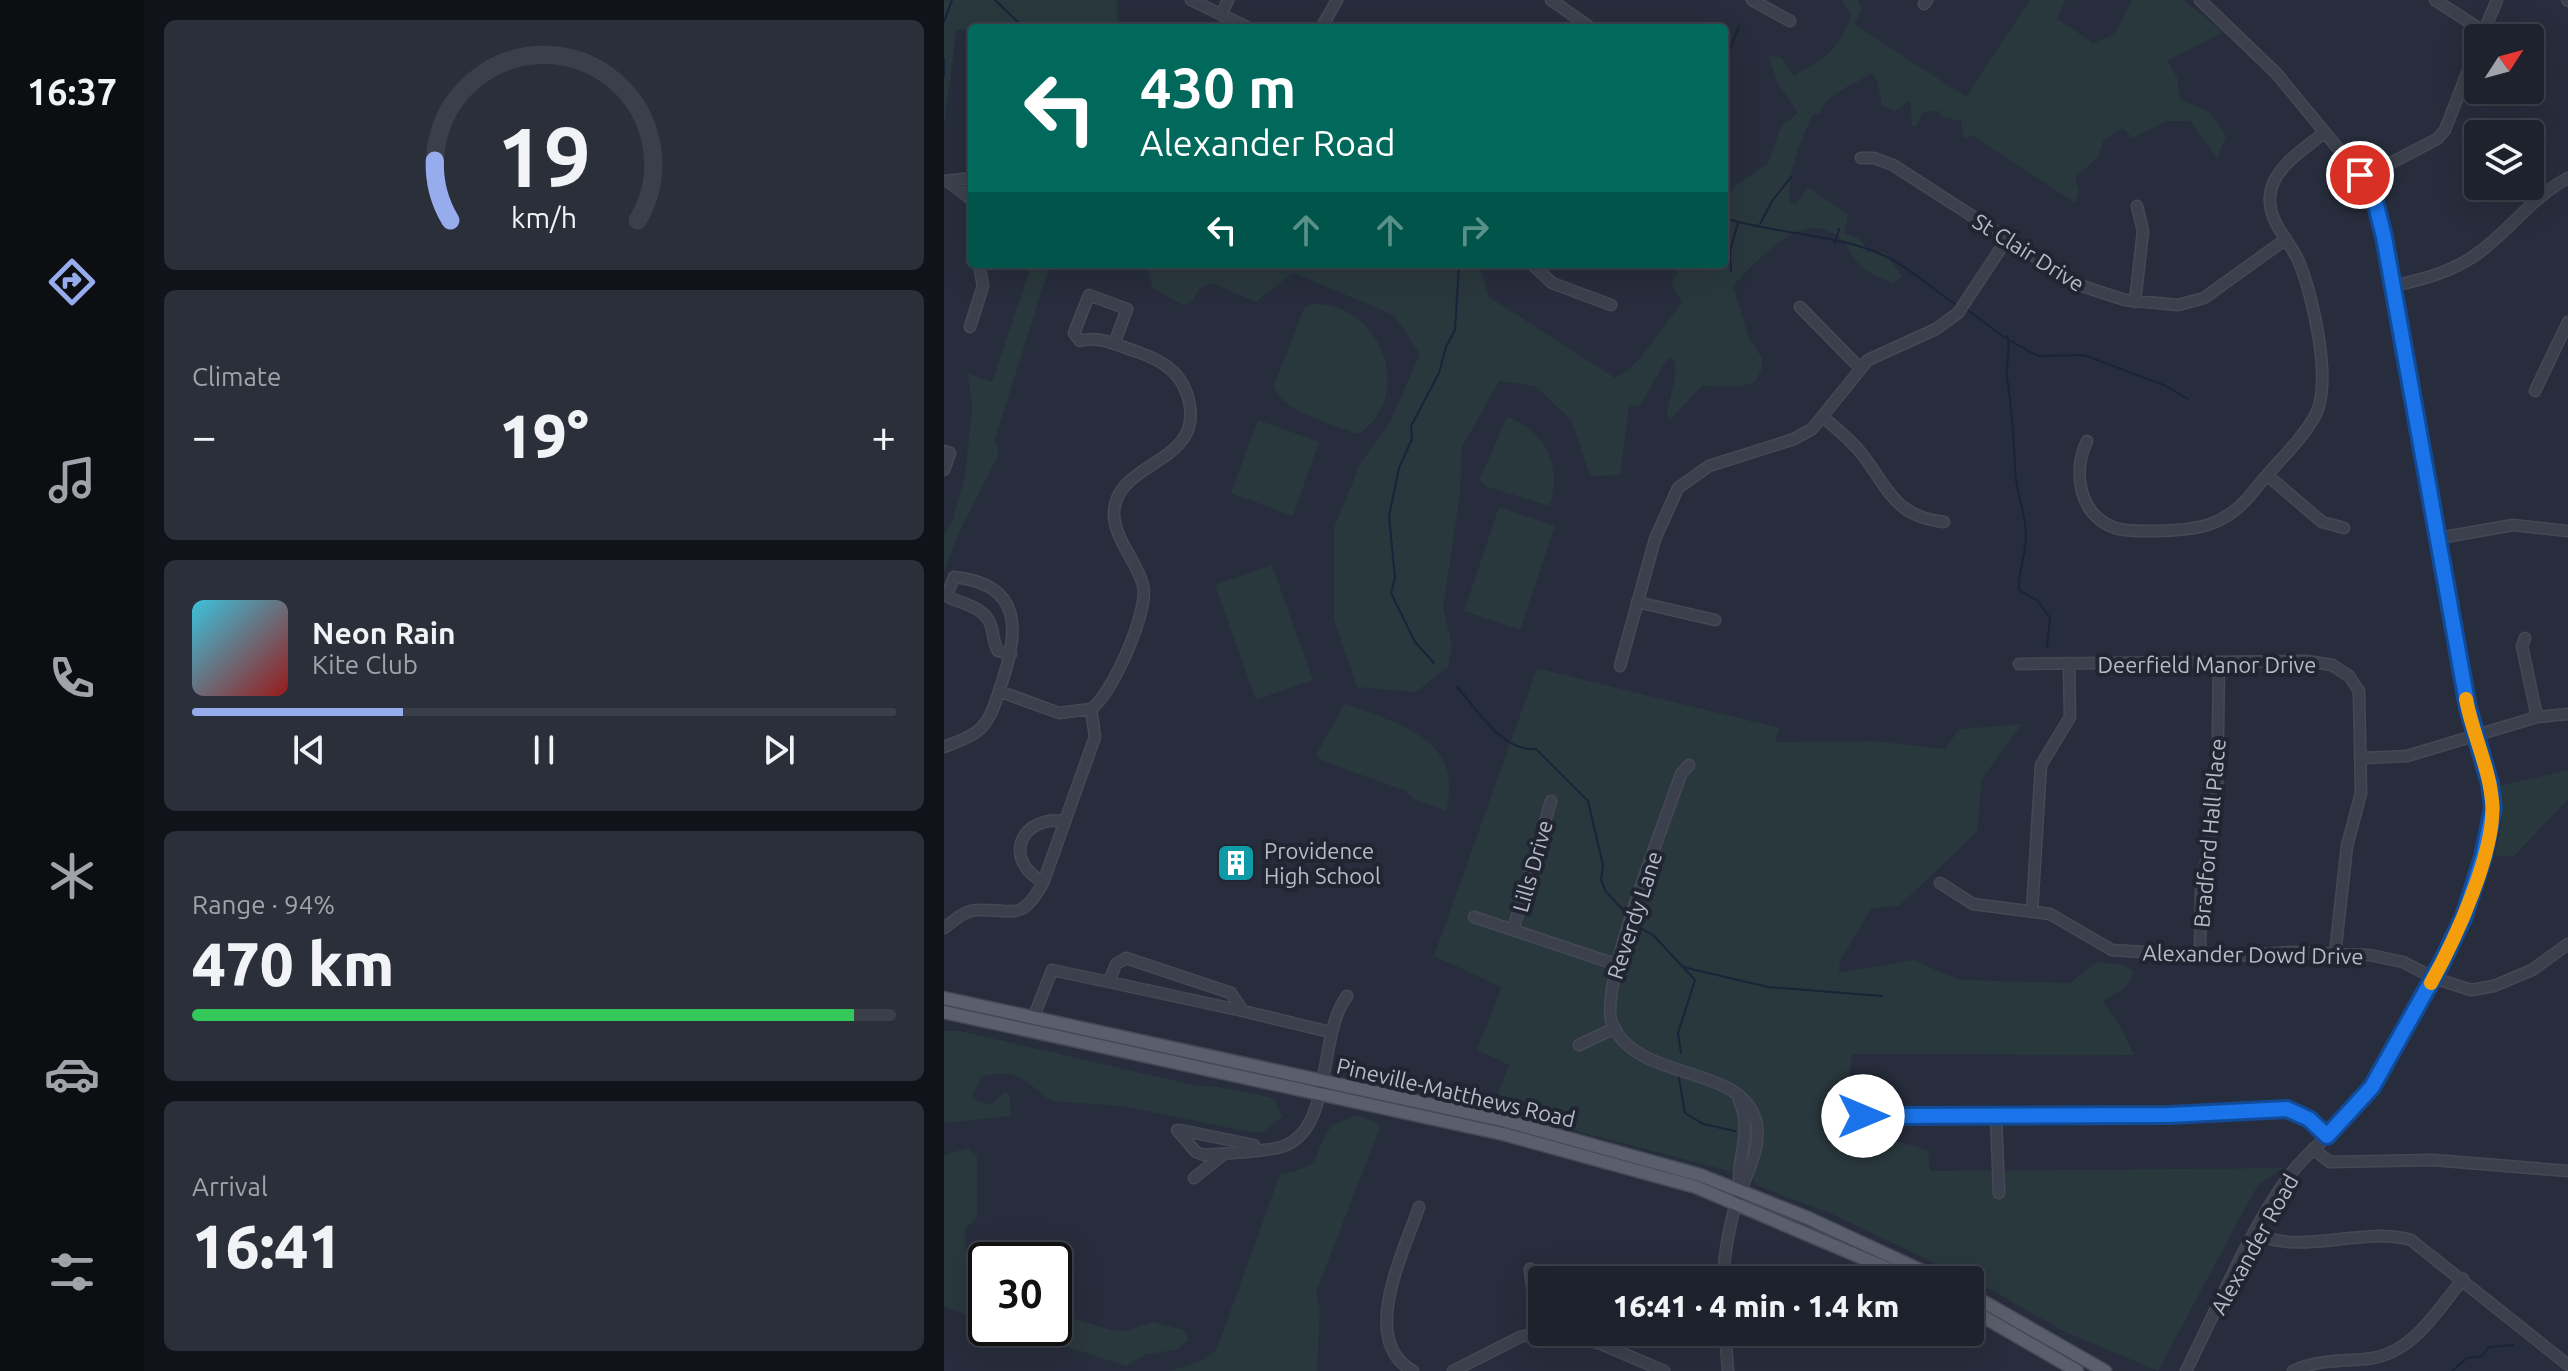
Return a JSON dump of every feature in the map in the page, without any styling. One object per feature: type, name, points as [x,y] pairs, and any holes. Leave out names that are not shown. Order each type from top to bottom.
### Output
[{"type":"main road","name":"Pineville-Matthews Road","points":[[944,998],[1030,1015],[1320,1087]]},
{"type":"main road","name":"Pineville-Matthews Road","points":[[944,1012],[1506,1121],[1700,1175],[1738,1198],[1884,1266]]},
{"type":"main road","points":[[1021,1028],[1030,1015]]},
{"type":"main road","name":"Pineville-Matthews Road","points":[[1738,1198],[1842,1233],[1912,1266]]},
{"type":"main road","points":[[1984,1302],[2105,1371]]},
{"type":"main road","points":[[1984,1317],[2077,1371]]},
{"type":"street","points":[[1191,0],[1240,24]]},
{"type":"street","points":[[1221,15],[1228,0]]},
{"type":"street","points":[[1323,24],[1337,0]]},
{"type":"street","points":[[1551,0],[1585,24]]},
{"type":"street","points":[[1752,0],[1790,21]]},
{"type":"street","name":"Alexander Road","points":[[2186,1371],[2284,1183],[2372,1087],[2434,978],[2464,916],[2492,817],[2490,784],[2475,735],[2376,205],[2362,178],[2265,60],[2200,0]]},
{"type":"street","points":[[2435,0],[2468,24]]},
{"type":"street","points":[[2486,24],[2497,0]]},
{"type":"street","points":[[2362,178],[2437,139],[2445,130],[2464,81]]},
{"type":"street","points":[[2087,441],[2080,461],[2083,498],[2098,518],[2120,529],[2188,530],[2211,526],[2234,513],[2314,418],[2323,383],[2306,285],[2272,215],[2271,190],[2286,165],[2324,133]]},
{"type":"street","name":"St Clair Drive","points":[[1861,158],[1874,158],[1893,165],[2079,285],[2135,302],[2178,305],[2204,298],[2286,239]]},
{"type":"street","points":[[946,181],[968,178]]},
{"type":"street","points":[[946,181],[968,197]]},
{"type":"street","points":[[2393,286],[2434,276],[2466,261],[2566,183]]},
{"type":"street","points":[[2135,302],[2143,231],[2137,206]]},
{"type":"street","points":[[1620,666],[1664,515],[1671,498],[1688,478],[1709,466],[1794,439],[1824,418],[1860,368],[1880,352],[1936,329],[1958,313],[2007,239]]},
{"type":"street","points":[[970,327],[983,286],[980,268]]},
{"type":"street","points":[[1536,268],[1552,283],[1611,305]]},
{"type":"street","points":[[999,691],[1059,713],[1091,709],[1112,688],[1145,593],[1115,524],[1117,497],[1130,479],[1170,455],[1189,422],[1187,394],[1169,367],[1154,357],[1093,338],[1080,341],[1074,333],[1089,295],[1127,309],[1114,344]]},
{"type":"street","points":[[1800,307],[1860,368]]},
{"type":"street","points":[[2535,391],[2568,322]]},
{"type":"street","points":[[1824,418],[1856,447],[1894,501],[1917,516],[1944,522]]},
{"type":"street","points":[[944,451],[950,453],[944,470]]},
{"type":"street","points":[[2267,475],[2322,522],[2344,528]]},
{"type":"street","points":[[2439,538],[2513,525],[2568,531]]},
{"type":"street","points":[[944,747],[983,726],[1011,654],[1015,626],[1008,606],[988,587],[954,577],[947,595],[982,612],[992,627],[992,641],[998,651],[1011,654]]},
{"type":"street","points":[[1637,602],[1715,620]]},
{"type":"street","points":[[2525,638],[2522,646],[2537,717]]},
{"type":"street","name":"Deerfield Manor Drive","points":[[2019,664],[2307,661],[2332,665],[2349,676],[2359,691],[2363,758],[2361,793],[2347,846],[2335,954]]},
{"type":"street","points":[[2032,911],[2041,765],[2070,717],[2069,663]]},
{"type":"street","name":"Bradford Hall Place","points":[[2200,956],[2201,890],[2217,798],[2219,663]]},
{"type":"street","points":[[944,928],[961,914],[977,909],[1006,914],[1028,906],[1043,882],[1095,737],[1091,709]]},
{"type":"street","points":[[2363,758],[2407,756],[2537,717],[2568,714]]},
{"type":"street","name":"Reverdy Lane","points":[[1615,1028],[1608,1003],[1618,965],[1681,774],[1689,765]]},
{"type":"street","name":"Lills Drive","points":[[1513,930],[1551,801]]},
{"type":"street","points":[[1043,882],[1023,863],[1019,848],[1024,835],[1041,821],[1065,821]]},
{"type":"street","name":"Alexander Dowd Drive","points":[[1940,883],[1973,904],[2050,914],[2112,950],[2200,956],[2290,952],[2370,955],[2403,962],[2434,978],[2471,990],[2494,986],[2542,964],[2568,944]]},
{"type":"street","points":[[1474,917],[1618,965]]},
{"type":"street","points":[[1109,982],[1119,960],[1129,958],[1231,993],[1243,1011]]},
{"type":"street","points":[[1030,1015],[1052,970],[1330,1032]]},
{"type":"street","points":[[1264,1149],[1177,1130],[1195,1150],[1204,1155],[1230,1151],[1264,1149],[1281,1147],[1301,1136],[1312,1120],[1330,1032],[1337,1009],[1347,996]]},
{"type":"street","points":[[1579,1045],[1615,1028],[1639,1054],[1735,1091],[1750,1107],[1757,1136],[1738,1198],[1723,1266]]},
{"type":"street","points":[[1863,1116],[2169,1115],[2287,1109],[2309,1119],[2327,1136]]},
{"type":"street","points":[[1996,1116],[1999,1193]]},
{"type":"street","points":[[1204,1134],[1195,1150],[1194,1178],[1230,1151]]},
{"type":"street","points":[[2313,1149],[2330,1162],[2444,1160],[2568,1171]]},
{"type":"street","points":[[1413,1371],[1393,1353],[1386,1317],[1419,1207]]},
{"type":"street","points":[[2256,1234],[2283,1244],[2404,1238],[2426,1249],[2565,1367]]},
{"type":"street","points":[[2293,1371],[2381,1357],[2405,1346],[2463,1279]]},
{"type":"street","points":[[1453,1371],[1528,1335]]},
{"type":"street","points":[[1606,1346],[1664,1371]]},
{"type":"street","points":[[1726,1346],[1728,1371]]},
{"type":"shaded area","points":[[944,0],[1117,0],[1118,24],[968,24],[968,30],[956,30],[944,128]]},
{"type":"shaded area","points":[[1842,0],[1858,0],[1862,10],[1854,24],[1966,97],[2030,0],[2065,0],[2058,19],[2093,43],[2115,34],[2132,0],[2184,0],[2223,32],[2167,61],[2177,77],[2180,99],[2211,113],[2226,136],[2217,158],[2190,121],[2168,121],[2132,138],[2123,128],[2104,140],[2098,157],[2075,178],[2079,192],[2075,203],[1972,135],[1964,139],[1961,121],[1939,116],[1940,111],[1923,112],[1916,127],[1912,125],[1910,100],[1895,111],[1882,106],[1877,81],[1871,73],[1842,90],[1829,99],[1820,113],[1813,114],[1808,124],[1793,168],[1790,202],[1795,204],[1808,187],[1848,215],[1844,233],[1861,240],[1868,252],[1884,252],[1903,277],[1892,283],[1872,274],[1855,260],[1843,241],[1827,230],[1812,228],[1782,240],[1733,286],[1749,338],[1762,358],[1762,368],[1755,382],[1739,387],[1702,386],[1671,419],[1667,414],[1675,365],[1673,358],[1667,359],[1640,405],[1629,407],[1620,475],[1590,476],[1572,421],[1535,386],[1499,381],[1462,447],[1460,493],[1443,608],[1452,646],[1448,667],[1416,692],[1357,687],[1334,619],[1334,528],[1360,464],[1389,424],[1420,354],[1394,315],[1293,273],[1256,302],[1213,283],[1199,289],[1191,303],[1182,305],[1152,287],[1148,268],[1480,268],[1489,297],[1615,378],[1634,365],[1682,304],[1672,283],[1678,271],[1675,268],[1728,268],[1728,194],[1768,164],[1781,126],[1798,113],[1777,82],[1769,56],[1781,57],[1794,75],[1830,52],[1842,36],[1851,15]]},
{"type":"shaded area","points":[[1031,268],[1049,268],[995,439],[999,454],[961,528],[944,572],[944,535],[953,520],[965,476],[972,408],[968,374],[992,382]]},
{"type":"shaded area","points":[[1311,304],[1336,307],[1356,318],[1372,334],[1383,353],[1388,375],[1385,397],[1376,417],[1358,434],[1296,409],[1285,402],[1274,385],[1304,308]]},
{"type":"shaded area","points":[[1507,417],[1532,431],[1548,452],[1554,478],[1549,506],[1485,486],[1480,478]]},
{"type":"shaded area","points":[[1258,420],[1319,442],[1293,516],[1231,493]]},
{"type":"shaded area","points":[[1499,507],[1555,526],[1520,630],[1464,611]]},
{"type":"shaded area","points":[[1272,565],[1313,680],[1256,700],[1215,585]]},
{"type":"shaded area","points":[[1537,668],[1779,728],[1775,742],[1871,741],[1945,749],[1959,729],[2022,724],[1982,779],[1977,832],[1899,906],[1872,908],[1840,961],[1839,973],[1913,960],[1960,980],[2070,983],[2097,962],[2124,965],[2134,972],[2126,987],[2103,1001],[2121,1027],[2134,1055],[1852,1054],[1848,1089],[1841,1092],[1848,1128],[1928,1150],[1930,1171],[2283,1168],[2259,1184],[2158,1371],[2061,1330],[1984,1287],[1984,1266],[1941,1266],[1832,1214],[1756,1185],[1752,1177],[1492,1109],[1509,1065],[1477,1050],[1501,987],[1434,956]]},
{"type":"shaded area","points":[[1345,703],[1405,727],[1436,750],[1446,766],[1449,786],[1446,811],[1413,799],[1406,791],[1320,760],[1316,755]]},
{"type":"shaded area","points":[[2568,770],[2568,799],[2514,856],[2495,856],[2502,819],[2499,786]]},
{"type":"shaded area","points":[[944,1031],[960,1031],[1197,1086],[1260,1095],[1275,1100],[1282,1117],[1262,1133],[1250,1132],[1121,1106],[1051,1101],[1020,1078],[993,1074],[981,1077],[972,1098],[990,1105],[1005,1092],[1009,1094],[1011,1116],[944,1123]]},
{"type":"shaded area","points":[[1357,1115],[1377,1123],[1380,1128],[1316,1292],[1320,1311],[1317,1371],[1170,1371],[1204,1360],[1217,1349],[1280,1174],[1311,1163],[1332,1125]]},
{"type":"shaded area","points":[[968,1148],[977,1156],[977,1216],[965,1230],[968,1315],[944,1307],[944,1155]]},
{"type":"shaded area","points":[[1072,1318],[1110,1330],[1125,1331],[1152,1322],[1183,1330],[1189,1340],[1176,1350],[1146,1354],[1127,1366],[1064,1346],[1072,1346]]},
{"type":"waterway","points":[[944,22],[952,0]]},
{"type":"waterway","points":[[995,0],[1019,23],[1024,24]]},
{"type":"waterway","points":[[1728,54],[1739,26]]},
{"type":"waterway","points":[[944,59],[944,76]]},
{"type":"waterway","points":[[1760,224],[1772,201],[1792,176]]},
{"type":"waterway","points":[[1728,219],[1872,250],[1900,264],[1957,305]]},
{"type":"waterway","points":[[1731,271],[1730,251],[1738,223]]},
{"type":"waterway","points":[[1835,243],[1839,229]]},
{"type":"waterway","points":[[1434,663],[1415,642],[1391,593],[1395,578],[1389,516],[1399,468],[1412,439],[1411,426],[1439,373],[1446,347],[1455,330],[1459,268]]},
{"type":"waterway","points":[[1968,310],[2002,336],[2038,356],[2084,355],[2166,386],[2188,399]]},
{"type":"waterway","points":[[2007,336],[2016,478],[2026,536],[2019,590],[2038,601],[2050,618],[2047,647]]},
{"type":"waterway","points":[[1457,687],[1502,737],[1512,744],[1536,749],[1588,801],[1603,865],[1601,880],[1606,892],[1626,913]]},
{"type":"waterway","points":[[1637,926],[1654,936],[1695,980],[1678,1033],[1681,1053]]},
{"type":"waterway","points":[[1683,967],[1768,987],[1882,996]]},
{"type":"waterway","points":[[1679,1078],[1685,1113],[1703,1124],[1735,1131]]},
{"type":"waterway","points":[[2452,1371],[2467,1358],[2482,1356],[2489,1347],[2513,1345]]},
{"type":"slow traffic","points":[[2431,983],[2464,916],[2492,817],[2490,784],[2466,699]]},
{"type":"place","name":"Providence High School","points":[[1236,863]]},
{"type":"route","points":[[1863,1116],[2169,1115],[2247,1108],[2287,1109],[2299,1112],[2327,1136],[2372,1087],[2434,978],[2464,916],[2483,857],[2492,817],[2492,800],[2468,708],[2384,237],[2376,205],[2360,175]]}]
